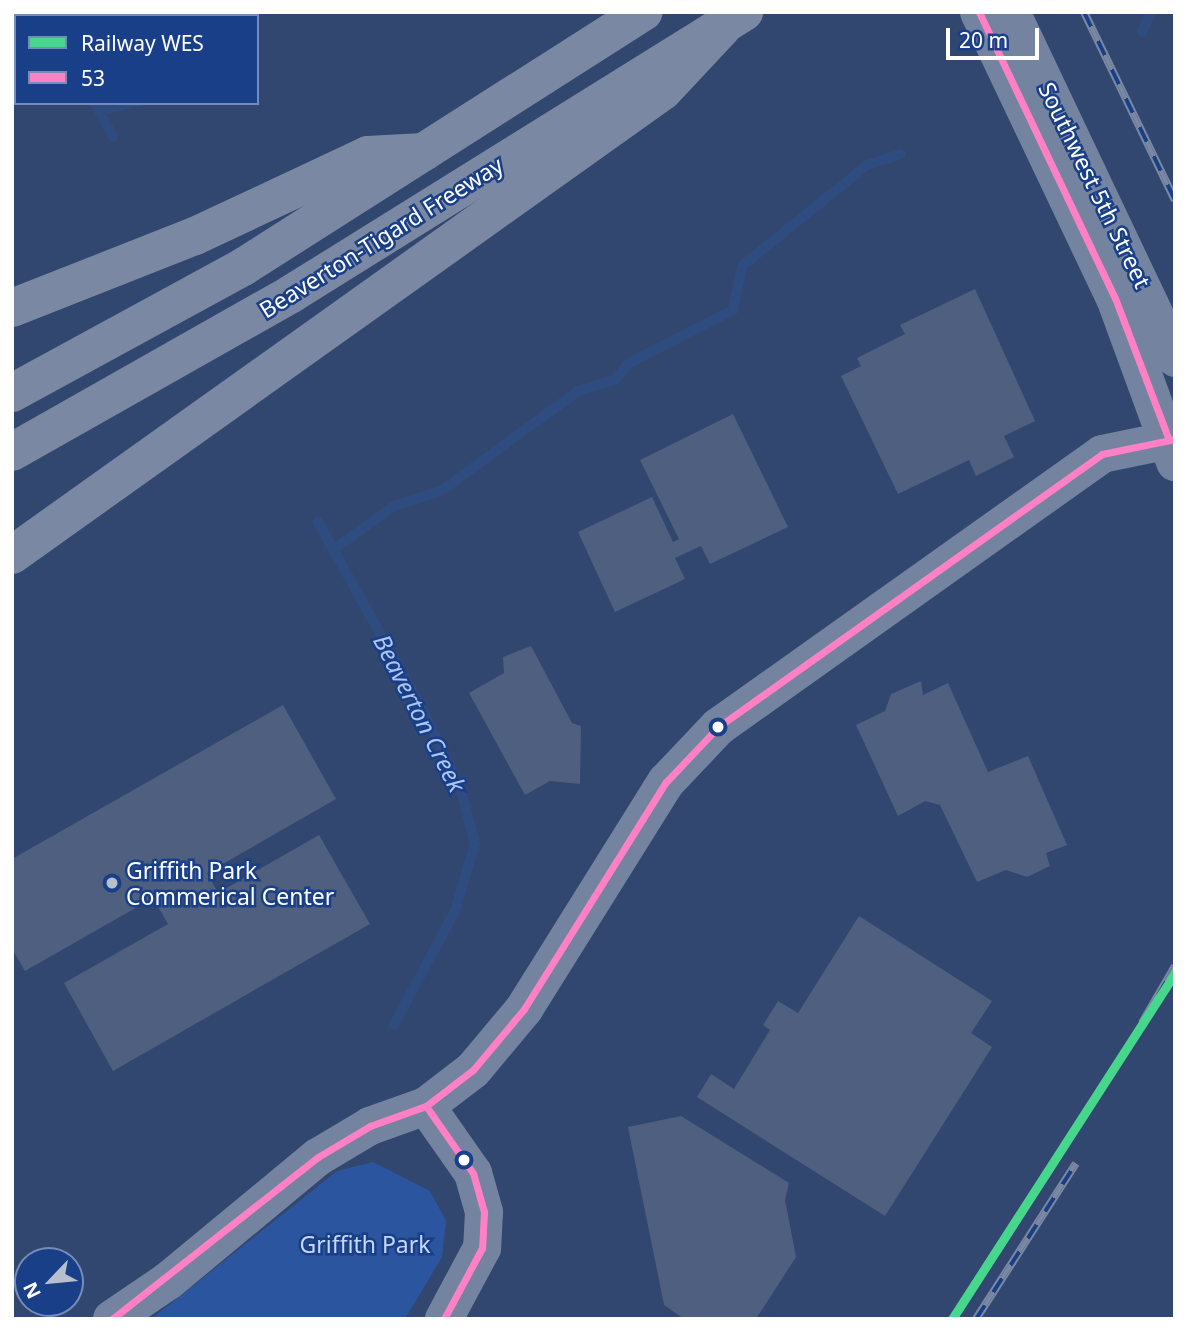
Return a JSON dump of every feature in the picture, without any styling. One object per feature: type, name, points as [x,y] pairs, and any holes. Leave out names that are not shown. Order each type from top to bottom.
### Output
[{"type":"highway","name":"Beaverton-Tigard Freeway","points":[[12,393],[243,267],[430,152],[644,12]]},
{"type":"highway","name":"Beaverton-Tigard Freeway","points":[[12,452],[291,294],[646,69],[733,20]]},
{"type":"highway","points":[[12,555],[663,91],[733,20]]},
{"type":"highway","points":[[12,309],[195,236],[368,155],[430,152]]},
{"type":"street","name":"Southwest 5th Street","points":[[979,12],[1115,298],[1173,447]]},
{"type":"street","name":"Southwest 5th Street","points":[[1011,12],[1175,359]]},
{"type":"street","points":[[112,1319],[169,1281],[318,1157],[370,1126],[426,1106],[496,1046],[666,782],[718,727],[1102,454],[1173,447]]},
{"type":"street","points":[[426,1106],[473,1172],[484,1212],[479,1255],[444,1319]]},
{"type":"green space","name":"Griffith Park","points":[[373,1162],[430,1191],[446,1221],[442,1257],[405,1319],[151,1319],[337,1171]]},
{"type":"shaded area","points":[[267,12],[259,17],[259,14],[151,14]]},
{"type":"shaded area","points":[[90,105],[142,105],[108,114]]},
{"type":"building","points":[[975,289],[1035,421],[1004,436],[1014,457],[976,476],[969,460],[898,494],[841,376],[861,366],[857,358],[905,334],[900,325]]},
{"type":"building","points":[[733,414],[788,527],[710,564],[701,546],[675,558],[685,579],[615,612],[578,532],[652,497],[673,542],[679,539],[640,460]]},
{"type":"building","points":[[531,646],[572,723],[581,726],[580,784],[550,781],[525,795],[469,693],[504,673],[503,657]]},
{"type":"building","points":[[921,681],[923,695],[948,683],[988,772],[1028,756],[1067,845],[1046,853],[1050,866],[1027,877],[1006,870],[977,882],[940,805],[925,801],[898,816],[856,725],[885,711],[891,694]]},
{"type":"building","name":"Griffith Park Commerical Center","points":[[283,705],[336,799],[207,873],[218,893],[319,835],[370,924],[113,1071],[64,983],[168,924],[153,898],[25,971],[12,949],[12,859]]},
{"type":"building","points":[[859,916],[992,1001],[971,1033],[992,1047],[885,1216],[697,1097],[711,1074],[734,1089],[770,1030],[763,1025],[778,1001],[798,1013]]},
{"type":"building","points":[[681,1116],[789,1183],[785,1200],[796,1257],[756,1319],[684,1319],[664,1305],[628,1127]]},
{"type":"waterway","points":[[1142,32],[1151,12]]},
{"type":"waterway","name":"Beaverton Creek","points":[[96,105],[113,137]]},
{"type":"waterway","points":[[334,549],[394,506],[441,491],[578,391],[615,380],[629,363],[733,310],[742,266],[867,165],[900,154]]},
{"type":"waterway","name":"Beaverton Creek","points":[[318,522],[427,718],[462,794],[475,844],[455,911],[394,1025]]},
{"type":"railway","points":[[1084,12],[1175,200]]},
{"type":"railway","points":[[1142,1023],[1175,966]]},
{"type":"railway","points":[[976,1319],[1076,1163]]},
{"type":"rail line","name":"WES","points":[[952,1319],[1175,973]]},
{"type":"transit line","name":"53","points":[[979,12],[1115,298],[1169,440]]},
{"type":"transit line","name":"53","points":[[112,1319],[318,1157],[370,1126],[426,1106],[473,1070],[524,1009],[666,782],[718,727],[1102,454],[1175,439]]},
{"type":"transit line","name":"53","points":[[426,1106],[473,1173],[484,1212],[482,1248],[444,1319]]},
{"type":"place","name":"Griffith Park Commerical Center","points":[[112,883]]}]
